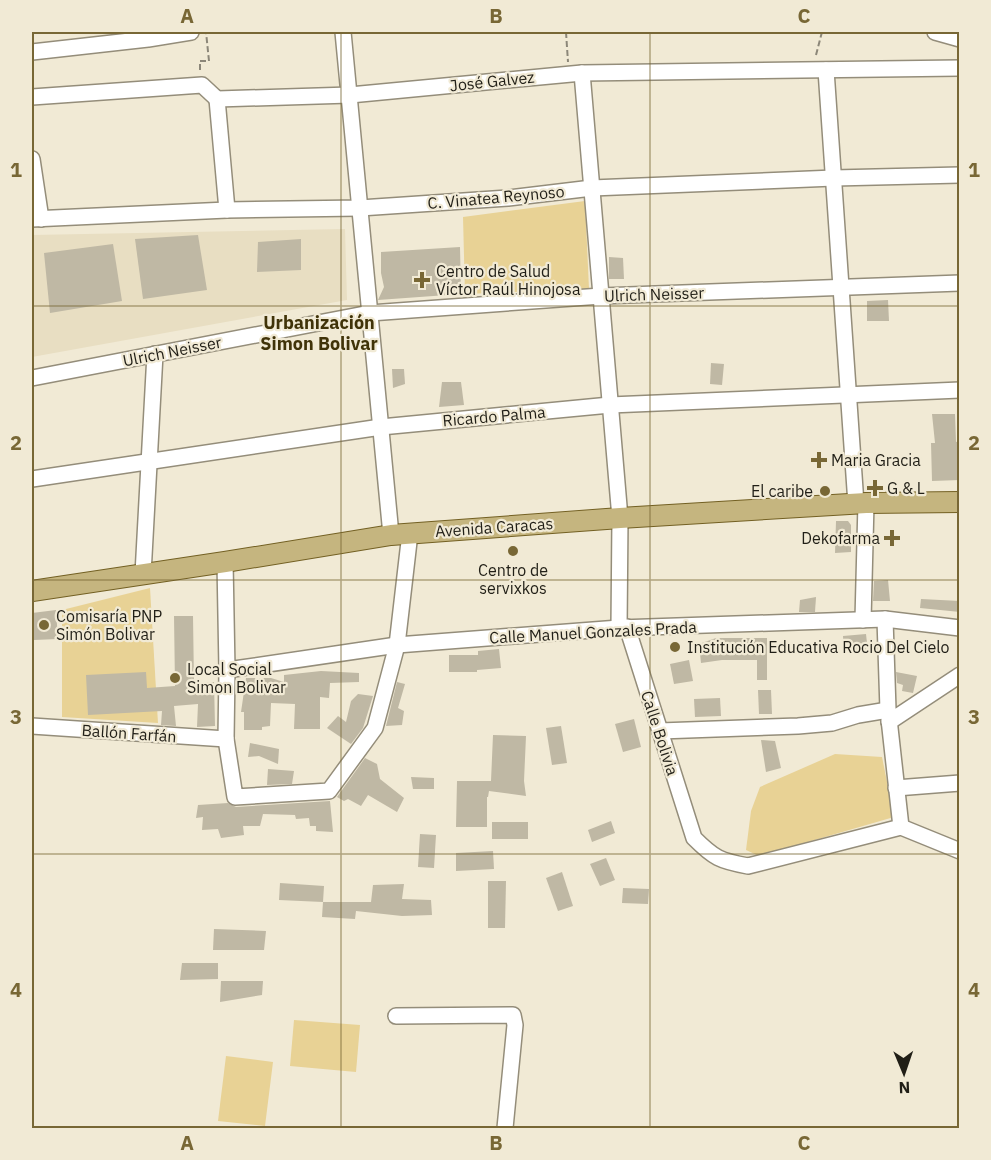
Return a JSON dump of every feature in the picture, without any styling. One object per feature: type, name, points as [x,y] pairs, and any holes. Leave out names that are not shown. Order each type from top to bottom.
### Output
[{"type":"main road","name":"Avenida Caracas","points":[[32,591],[401,534],[861,504],[960,502]]},
{"type":"street","points":[[32,52],[191,32]]},
{"type":"street","points":[[225,562],[226,739],[235,797],[329,791],[375,729],[397,645],[401,534],[381,427],[343,32]]},
{"type":"street","points":[[935,32],[960,39]]},
{"type":"street","name":"José Galvez","points":[[217,99],[350,95],[575,73],[960,68]]},
{"type":"street","points":[[819,70],[834,178],[848,395],[861,504],[863,620]]},
{"type":"street","name":"Calle Bolivia","points":[[575,73],[592,188],[620,518],[623,628],[660,731],[694,838],[709,853],[726,862],[748,866],[901,827]]},
{"type":"street","points":[[32,97],[202,85],[217,99],[227,210]]},
{"type":"street","points":[[32,159],[36,219]]},
{"type":"street","name":"C. Vinatea Reynoso","points":[[36,219],[227,210],[360,208],[508,198],[592,188],[960,175]]},
{"type":"street","name":"Ulrich Neisser","points":[[32,378],[370,313],[601,296],[960,283]]},
{"type":"street","points":[[143,574],[155,354]]},
{"type":"street","name":"Ricardo Palma","points":[[32,478],[381,427],[610,405],[960,390]]},
{"type":"street","points":[[885,619],[889,716],[901,827],[960,851]]},
{"type":"street","name":"Calle Manuel Gonzales Prada","points":[[227,670],[397,645],[623,628],[885,619],[960,628]]},
{"type":"street","points":[[660,731],[798,726],[832,723],[858,715],[889,716],[960,675]]},
{"type":"street","name":"Ballón Farfán","points":[[32,726],[226,739]]},
{"type":"street","points":[[896,788],[960,783]]},
{"type":"street","points":[[396,1016],[513,1016],[515,1025],[505,1128]]},
{"type":"path","points":[[202,85],[200,61],[210,61],[206,32]]},
{"type":"path","points":[[566,32],[575,73]]},
{"type":"path","points":[[819,70],[822,32]]},
{"type":"shaded area","points":[[585,201],[589,289],[465,294],[463,217]]},
{"type":"shaded area","points":[[345,229],[347,300],[32,357],[32,235]]},
{"type":"shaded area","points":[[150,588],[158,723],[62,717],[62,610]]},
{"type":"shaded area","points":[[835,754],[882,757],[894,817],[759,856],[746,850],[751,811],[760,787]]},
{"type":"shaded area","points":[[294,1020],[360,1025],[356,1072],[290,1066]]},
{"type":"shaded area","points":[[226,1056],[273,1062],[265,1126],[218,1121]]},
{"type":"building","points":[[198,235],[207,290],[143,299],[135,239]]},
{"type":"building","points":[[301,239],[301,270],[257,272],[258,242]]},
{"type":"building","points":[[113,244],[122,301],[50,313],[44,253]]},
{"type":"building","name":"Centro de Salud Víctor Raúl Hinojosa","points":[[460,247],[461,294],[378,300],[384,287],[381,252]]},
{"type":"building","points":[[609,257],[623,258],[624,279],[609,279]]},
{"type":"building","points":[[888,300],[889,321],[867,321],[867,301]]},
{"type":"building","points":[[711,363],[724,364],[722,385],[710,384]]},
{"type":"building","points":[[392,369],[404,369],[405,384],[393,388]]},
{"type":"building","points":[[442,382],[461,382],[464,405],[439,407]]},
{"type":"building","points":[[932,414],[955,414],[956,442],[960,441],[960,480],[932,481],[931,443],[935,443]]},
{"type":"building","points":[[836,521],[848,521],[851,525],[851,552],[835,553]]},
{"type":"building","points":[[888,580],[890,601],[873,601],[874,581]]},
{"type":"building","points":[[816,597],[815,612],[799,612],[800,600]]},
{"type":"building","points":[[921,599],[960,601],[960,612],[920,608]]},
{"type":"building","name":"Comisaría PNP Simón Bolivar","points":[[56,610],[58,639],[34,640],[32,613]]},
{"type":"building","points":[[174,616],[193,616],[194,684],[214,682],[215,726],[197,727],[198,704],[174,706],[176,726],[161,725],[162,711],[88,715],[86,675],[146,672],[147,688],[175,686]]},
{"type":"building","points":[[866,634],[868,652],[844,652],[843,636]]},
{"type":"building","points":[[716,638],[767,638],[767,680],[757,680],[757,660],[722,660],[701,663],[699,644]]},
{"type":"building","points":[[499,649],[501,668],[477,670],[477,672],[449,672],[449,655],[478,655],[478,651]]},
{"type":"building","points":[[689,660],[693,681],[674,684],[670,664]]},
{"type":"building","points":[[321,671],[359,673],[359,682],[330,683],[329,698],[320,697],[320,729],[294,729],[295,704],[271,703],[270,726],[262,727],[262,730],[244,730],[244,712],[241,712],[246,678],[271,678],[284,682],[284,675]]},
{"type":"building","points":[[896,672],[917,676],[913,693],[902,691],[903,685],[897,683]]},
{"type":"building","points":[[397,682],[405,684],[398,708],[404,711],[402,725],[386,726]]},
{"type":"building","points":[[758,690],[771,690],[772,714],[759,714]]},
{"type":"building","points":[[358,694],[373,696],[363,728],[351,744],[327,728],[338,716],[346,722],[351,701]]},
{"type":"building","points":[[720,698],[721,716],[695,717],[694,699]]},
{"type":"building","points":[[634,719],[641,747],[623,752],[615,724]]},
{"type":"building","points":[[561,726],[567,763],[552,765],[546,728]]},
{"type":"building","points":[[493,735],[526,736],[524,781],[526,796],[489,791],[487,827],[456,827],[457,781],[491,781]]},
{"type":"building","points":[[761,740],[775,741],[781,768],[766,772]]},
{"type":"building","points":[[250,743],[279,749],[278,764],[259,756],[248,757]]},
{"type":"building","points":[[365,758],[377,764],[380,779],[404,798],[397,812],[368,795],[361,806],[348,799],[344,801],[337,797]]},
{"type":"building","points":[[268,769],[294,771],[292,784],[267,785]]},
{"type":"building","points":[[411,777],[434,778],[434,789],[413,789]]},
{"type":"building","points":[[330,801],[333,832],[316,831],[316,826],[310,826],[309,818],[296,819],[295,815],[263,814],[260,826],[243,826],[244,835],[221,838],[218,829],[202,830],[203,817],[196,818],[198,805],[228,803],[236,807]]},
{"type":"building","points":[[611,821],[615,833],[592,842],[588,830]]},
{"type":"building","points":[[492,822],[528,822],[528,839],[492,839]]},
{"type":"building","points":[[420,834],[436,835],[434,868],[418,867]]},
{"type":"building","points":[[493,851],[494,869],[456,871],[456,853]]},
{"type":"building","points":[[606,858],[615,880],[600,886],[590,864]]},
{"type":"building","points":[[562,872],[573,906],[558,911],[546,878]]},
{"type":"building","points":[[488,881],[506,881],[505,928],[488,928]]},
{"type":"building","points":[[280,883],[324,886],[323,902],[279,900]]},
{"type":"building","points":[[404,884],[402,899],[431,900],[432,915],[402,916],[356,911],[355,919],[322,917],[323,902],[371,902],[373,885]]},
{"type":"building","points":[[623,888],[649,889],[648,904],[622,903]]},
{"type":"building","points":[[214,929],[266,931],[264,950],[213,950]]},
{"type":"building","points":[[182,963],[218,963],[218,979],[180,980]]},
{"type":"building","points":[[221,981],[263,981],[262,995],[220,1002]]},
{"type":"place","name":"Centro de Salud Víctor Raúl Hinojosa","points":[[422,280]]},
{"type":"place","name":"Maria Gracia","points":[[819,460]]},
{"type":"place","name":"G & L","points":[[875,488]]},
{"type":"place","name":"El caribe","points":[[825,491]]},
{"type":"place","name":"Dekofarma","points":[[892,538]]},
{"type":"place","name":"Centro de servixkos","points":[[513,551]]},
{"type":"place","name":"Comisaría PNP Simón Bolivar","points":[[44,625]]},
{"type":"place","name":"Institución Educativa Rocio Del Cielo","points":[[675,647]]},
{"type":"place","name":"Local Social Simon Bolivar","points":[[175,678]]},
{"type":"district","name":"Urbanización Simon Bolivar","points":[[319,333]]}]
